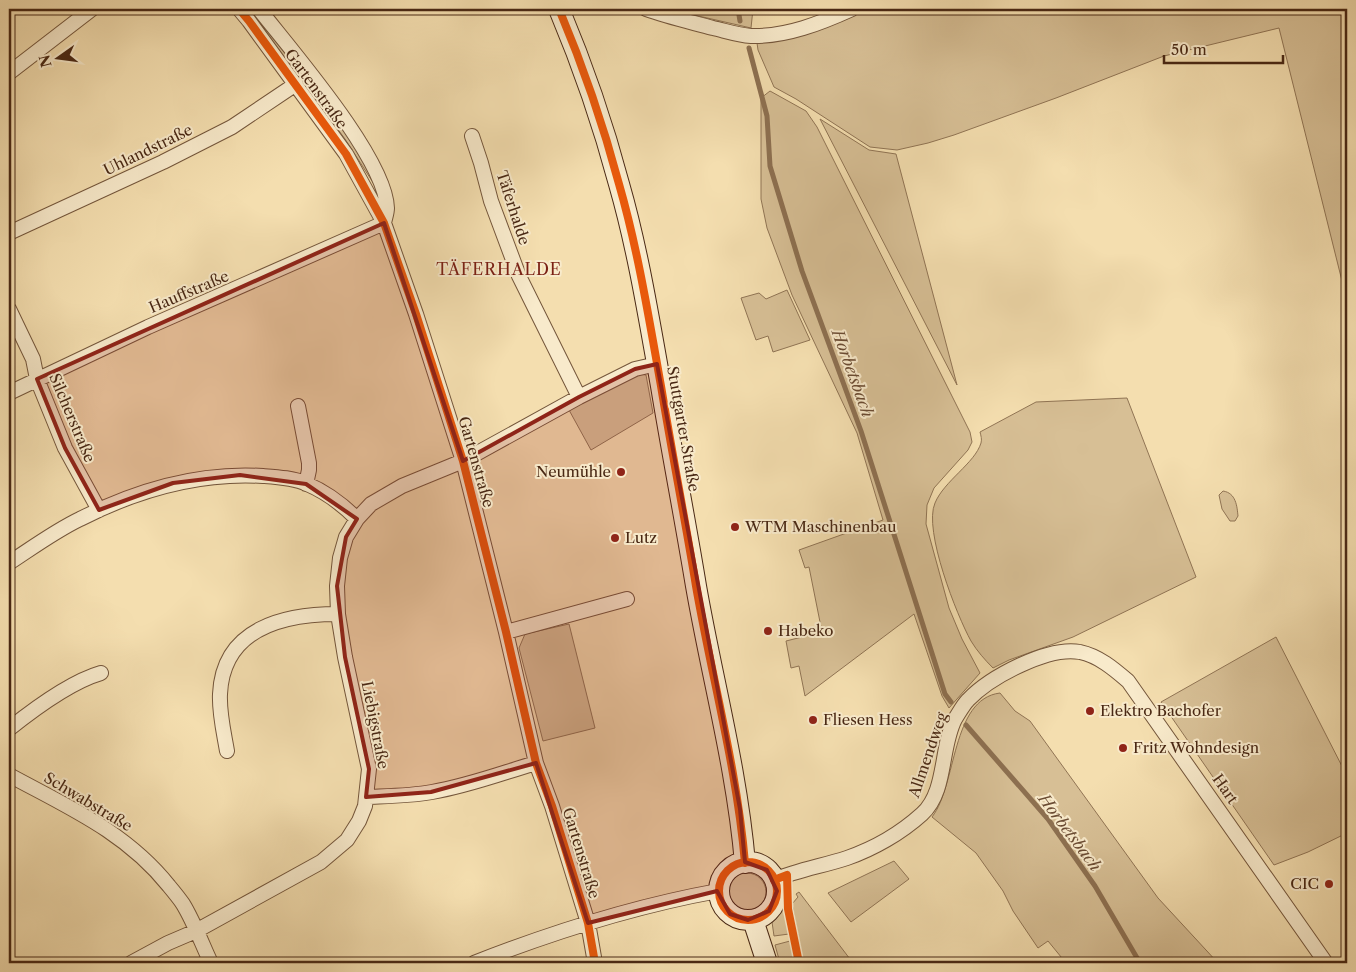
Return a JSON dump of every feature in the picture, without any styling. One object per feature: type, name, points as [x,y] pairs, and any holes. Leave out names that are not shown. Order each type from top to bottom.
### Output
[{"type":"street","points":[[9,73],[92,9]]},
{"type":"street","name":"Gartenstraße","points":[[239,9],[346,154],[384,223],[416,314],[463,461],[506,632],[536,763],[552,806],[588,923],[595,963]]},
{"type":"street","points":[[259,9],[332,102],[371,162],[385,196],[387,208],[384,223]]},
{"type":"street","name":"Stuttgarter Straße","points":[[559,9],[591,91],[620,184],[650,326],[701,613],[740,809],[745,863]]},
{"type":"street","points":[[646,9],[668,17],[749,36],[795,30],[825,21],[852,9]]},
{"type":"street","name":"Uhlandstraße","points":[[9,234],[163,162],[223,131],[296,84]]},
{"type":"street","name":"Täferhalde","points":[[472,136],[482,163],[491,201],[519,276],[579,397]]},
{"type":"street","name":"Hauffstraße","points":[[9,393],[36,379],[384,223]]},
{"type":"street","name":"Silcherstraße","points":[[9,309],[33,360],[36,379],[64,448],[99,510]]},
{"type":"street","points":[[463,461],[579,397],[636,369],[657,364]]},
{"type":"street","points":[[298,406],[309,463],[306,484]]},
{"type":"street","name":"Liebigstraße","points":[[131,963],[321,862],[347,840],[359,821],[365,806],[369,769],[345,657],[338,614],[337,586],[340,558],[346,537],[357,519],[370,504],[415,480],[463,461]]},
{"type":"street","points":[[9,563],[64,528],[99,510],[145,491],[200,478],[240,475],[275,477],[306,484],[325,494],[348,510],[357,519]]},
{"type":"street","points":[[506,632],[627,599]]},
{"type":"street","points":[[228,752],[220,704],[221,686],[228,664],[238,646],[273,622],[303,616],[338,614]]},
{"type":"street","name":"Allmendweg","points":[[774,880],[848,857],[879,844],[904,828],[931,805],[943,772],[948,736],[966,701],[980,689],[1022,664],[1041,656],[1069,651],[1080,652]]},
{"type":"street","name":"Hart","points":[[1080,652],[1102,661],[1128,681],[1326,963]]},
{"type":"street","points":[[9,729],[32,710],[87,677],[101,674]]},
{"type":"street","points":[[366,797],[431,792],[470,784],[536,763]]},
{"type":"street","name":"Schwabstraße","points":[[9,775],[125,841],[144,858],[183,904],[211,963]]},
{"type":"street","points":[[745,863],[753,863],[764,868],[774,880],[777,891],[772,907],[764,915],[754,920],[741,919],[730,914],[722,903],[718,890],[727,872],[735,866],[745,863]]},
{"type":"street","points":[[474,963],[515,946],[588,923],[676,898],[718,890]]},
{"type":"street","points":[[754,920],[767,963]]},
{"type":"highlighted area","points":[[384,223],[463,461],[579,397],[635,369],[657,364],[740,809],[745,862],[767,870],[777,891],[769,911],[748,920],[730,914],[717,891],[588,923],[536,763],[431,792],[366,797],[369,769],[345,657],[337,586],[346,537],[357,519],[306,484],[240,475],[173,483],[99,510],[65,448],[37,379]]},
{"type":"shaded area","points":[[248,9],[254,9],[361,153],[374,184],[345,139]]},
{"type":"shaded area","points":[[668,9],[753,9],[751,28]]},
{"type":"shaded area","points":[[862,9],[1347,9],[1347,301],[1279,28],[1164,56],[954,135],[897,150],[870,147],[774,87],[758,50],[757,43],[762,40],[826,25]]},
{"type":"shaded area","points":[[770,91],[806,111],[817,127],[970,432],[972,442],[968,450],[934,488],[927,505],[926,524],[949,608],[962,639],[980,673],[949,708],[942,696],[914,614],[805,696],[799,666],[791,668],[786,641],[822,632],[809,567],[805,568],[799,550],[883,520],[857,433],[792,295],[767,228],[761,199],[761,98]]},
{"type":"shaded area","points":[[820,119],[869,150],[896,154],[957,385]]},
{"type":"shaded area","points":[[787,290],[810,340],[773,352],[768,336],[756,340],[741,298],[759,293],[766,299]]},
{"type":"shaded area","points":[[640,374],[646,375],[653,413],[591,450],[569,410]]},
{"type":"shaded area","points":[[1127,398],[1196,577],[1073,637],[1009,660],[993,668],[971,641],[950,593],[937,552],[933,516],[935,503],[945,487],[973,458],[981,442],[980,432],[1036,402]]},
{"type":"shaded area","points":[[1223,491],[1231,494],[1235,500],[1238,516],[1235,521],[1230,521],[1222,509],[1219,495]]},
{"type":"shaded area","points":[[569,624],[595,728],[543,741],[519,648],[525,634]]},
{"type":"shaded area","points":[[1276,637],[1347,776],[1347,833],[1308,852],[1274,865],[1161,702]]},
{"type":"shaded area","points":[[1000,693],[1015,711],[1030,721],[1158,898],[1218,963],[1066,963],[1048,941],[1038,948],[1013,911],[1003,891],[976,853],[932,817],[940,803],[957,745],[972,710],[984,699]]},
{"type":"shaded area","points":[[894,861],[909,879],[851,922],[828,893]]},
{"type":"shaded area","points":[[747,873],[761,878],[766,892],[761,906],[747,911],[733,906],[728,892],[733,878]]},
{"type":"shaded area","points":[[799,892],[853,963],[803,963],[792,904],[798,897],[796,894]]},
{"type":"shaded area","points":[[787,895],[785,910],[789,934],[774,936],[772,922]]},
{"type":"shaded area","points":[[790,941],[795,963],[780,963],[775,945]]},
{"type":"waterway","name":"Horbetsbach","points":[[738,9],[740,21]]},
{"type":"waterway","name":"Horbetsbach","points":[[749,48],[767,116],[770,166],[802,271],[861,431],[945,694],[951,702]]},
{"type":"waterway","name":"Horbetsbach","points":[[966,725],[1048,819],[1095,886],[1140,963]]},
{"type":"cycle path","points":[[239,9],[346,154],[384,223],[416,314],[463,461],[506,632],[536,763],[552,806],[588,923],[595,963]]},
{"type":"cycle path","points":[[559,9],[606,139],[626,209],[637,259],[702,620],[730,758],[745,863]]},
{"type":"cycle path","points":[[748,862],[759,864],[772,875],[777,891],[775,902],[764,915],[748,920],[737,918],[724,907],[719,891],[721,880],[732,867],[748,862]]},
{"type":"cycle path","points":[[774,880],[787,875],[788,909],[799,963]]},
{"type":"place","name":"Neumühle","points":[[621,472]]},
{"type":"place","name":"WTM Maschinenbau","points":[[735,527]]},
{"type":"place","name":"Lutz","points":[[615,538]]},
{"type":"place","name":"Habeko","points":[[768,631]]},
{"type":"place","name":"Elektro Bachofer","points":[[1090,711]]},
{"type":"place","name":"Fliesen Hess","points":[[813,720]]},
{"type":"place","name":"Fritz Wohndesign","points":[[1123,748]]},
{"type":"place","name":"CIC","points":[[1329,884]]},
{"type":"district","name":"TÄFERHALDE","points":[[499,269]]}]
